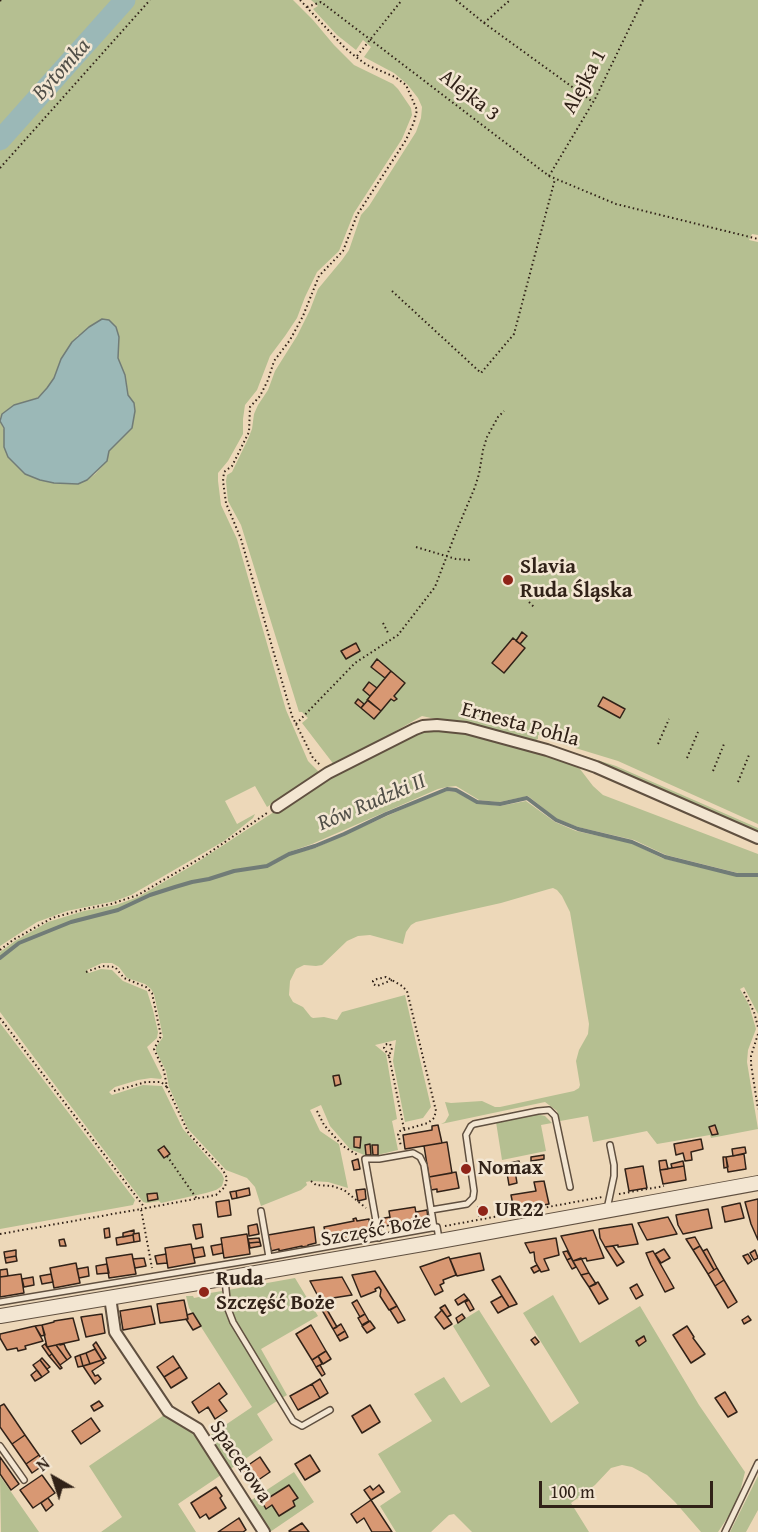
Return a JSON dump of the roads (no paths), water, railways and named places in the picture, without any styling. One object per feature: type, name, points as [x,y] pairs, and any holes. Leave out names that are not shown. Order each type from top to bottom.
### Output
[{"type":"street","name":"Ernesta Pohla","points":[[277,807],[328,773],[423,726],[438,725],[466,728],[596,767],[758,838]]},
{"type":"street","name":"Szczęść Boże","points":[[0,1316],[224,1279],[437,1232],[607,1210],[758,1183]]},
{"type":"street","name":"Spacerowa","points":[[110,1297],[115,1332],[168,1411],[198,1429],[264,1532]]},
{"type":"lane","points":[[431,1210],[464,1205],[473,1198],[466,1135],[471,1126],[538,1111],[549,1110],[555,1116],[570,1187]]},
{"type":"lane","points":[[607,1210],[614,1171],[610,1145]]},
{"type":"lane","points":[[0,1302],[379,1238],[437,1232],[423,1161],[413,1153],[379,1159],[364,1159],[379,1238]]},
{"type":"lane","points":[[261,1210],[269,1257]]},
{"type":"lane","points":[[224,1279],[228,1309],[233,1322],[293,1421],[302,1426],[330,1410]]},
{"type":"lane","points":[[0,1446],[24,1480]]},
{"type":"lane","points":[[725,1532],[758,1463]]},
{"type":"water","points":[[102,319],[109,320],[116,327],[119,337],[118,358],[125,375],[128,395],[134,403],[132,428],[109,451],[107,461],[87,480],[78,484],[54,483],[25,474],[8,457],[4,447],[4,428],[0,421],[2,414],[14,405],[38,398],[54,378],[61,359],[72,342]]},
{"type":"waterway","name":"Bytomka","points":[[0,140],[125,0]]},
{"type":"waterway","name":"Rów Rudzki II","points":[[0,958],[19,943],[71,922],[118,910],[150,895],[192,882],[234,871],[267,866],[289,854],[315,846],[447,789],[456,790],[477,802],[500,804],[527,798],[556,820],[578,829],[632,842],[665,857],[737,875],[758,875]]},
{"type":"place","name":"Slavia Ruda Śląska","points":[[508,580]]},
{"type":"place","name":"Nomax","points":[[466,1169]]},
{"type":"place","name":"UR22","points":[[483,1211]]},
{"type":"place","name":"Ruda Szczęść Boże","points":[[204,1292]]}]
